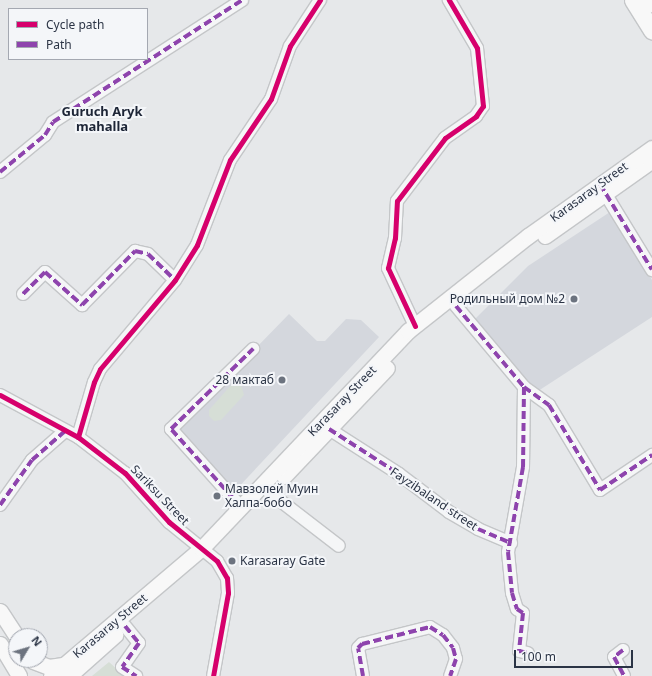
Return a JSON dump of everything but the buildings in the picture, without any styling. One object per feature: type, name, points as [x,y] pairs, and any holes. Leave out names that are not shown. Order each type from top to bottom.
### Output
[{"type":"highway","points":[[632,0],[652,31]]},
{"type":"main road","name":"Karasaray Street","points":[[51,676],[69,673],[125,626],[205,552],[269,492],[414,339],[603,189],[652,148]]},
{"type":"main road","name":"Karasaray Street","points":[[69,673],[205,552],[241,507],[415,326],[528,236],[652,160]]},
{"type":"main road","points":[[0,611],[11,628]]},
{"type":"main road","points":[[0,644],[17,675]]},
{"type":"main road","points":[[48,667],[69,673]]},
{"type":"street","points":[[0,172],[45,135],[53,122],[242,0]]},
{"type":"street","points":[[78,437],[94,382],[100,369],[175,280],[197,245],[230,160],[270,99],[290,46],[320,0]]},
{"type":"street","points":[[415,326],[388,268],[395,238],[397,202],[445,138],[476,116],[483,106],[476,48],[449,0]]},
{"type":"street","points":[[603,189],[652,270]]},
{"type":"street","points":[[23,294],[45,272],[82,305],[135,251],[148,254],[175,280]]},
{"type":"street","points":[[456,306],[524,387],[549,405],[600,490],[652,455]]},
{"type":"street","points":[[241,507],[171,429],[253,349]]},
{"type":"street","points":[[524,387],[523,467],[508,552],[512,593],[516,609],[523,613],[519,651],[528,653]]},
{"type":"street","name":"Sariksu Street","points":[[0,395],[78,437],[125,473],[169,522],[205,552],[222,569],[227,578],[228,594],[214,676]]},
{"type":"street","name":"Fayzibaland street","points":[[329,429],[399,474],[449,512],[478,529],[510,543]]},
{"type":"street","points":[[0,505],[32,460],[65,431]]},
{"type":"street","points":[[269,492],[339,546]]},
{"type":"street","points":[[125,626],[139,643],[122,666],[136,676]]},
{"type":"street","points":[[363,676],[358,648],[362,644],[430,627],[443,635],[453,648],[456,659],[450,676]]},
{"type":"street","points":[[623,650],[614,657],[624,676]]},
{"type":"shaded area","name":"Родильный дом №2","points":[[610,212],[652,280],[652,317],[535,393],[473,321],[528,266]]},
{"type":"shaded area","name":"28 мактаб","points":[[289,314],[317,341],[325,341],[346,319],[361,320],[379,337],[234,492],[209,468],[199,449],[178,428]]},
{"type":"shaded area","points":[[232,384],[241,385],[244,395],[221,420],[214,421],[209,416],[209,410]]},
{"type":"shaded area","points":[[109,662],[120,672],[132,676],[92,676]]},
{"type":"marked path","points":[[0,172],[45,135],[53,122],[242,0]]},
{"type":"marked path","points":[[600,184],[652,270]]},
{"type":"marked path","points":[[23,294],[45,272],[82,305],[135,251],[148,254],[175,280]]},
{"type":"marked path","points":[[456,306],[524,387],[549,405],[600,490],[652,455]]},
{"type":"marked path","points":[[241,507],[171,429],[253,349]]},
{"type":"marked path","points":[[524,387],[523,467],[508,552],[512,593],[517,609],[523,613],[519,651],[528,653]]},
{"type":"marked path","points":[[329,429],[399,474],[449,512],[478,529],[511,543]]},
{"type":"marked path","points":[[0,505],[32,460],[65,431]]},
{"type":"marked path","points":[[125,626],[139,643],[122,667],[136,676]]},
{"type":"marked path","points":[[363,676],[358,648],[362,644],[430,627],[443,635],[453,648],[456,659],[450,676]]},
{"type":"marked path","points":[[623,650],[614,657],[624,676]]},
{"type":"cycle path","points":[[78,437],[94,382],[100,369],[175,280],[197,245],[230,160],[271,99],[290,46],[320,0]]},
{"type":"cycle path","points":[[415,326],[388,268],[395,238],[397,201],[445,138],[476,116],[483,106],[477,48],[449,0]]},
{"type":"cycle path","points":[[0,395],[78,437],[125,473],[169,522],[217,561],[227,578],[228,593],[213,676]]},
{"type":"place","name":"Родильный дом №2","points":[[574,299]]},
{"type":"place","name":"28 мактаб","points":[[282,380]]},
{"type":"place","name":"Мавзолей Муин Халпа-бобо","points":[[217,496]]},
{"type":"place","name":"Karasaray Gate","points":[[232,561]]},
{"type":"district","name":"Guruch Aryk mahalla","points":[[102,120]]}]
